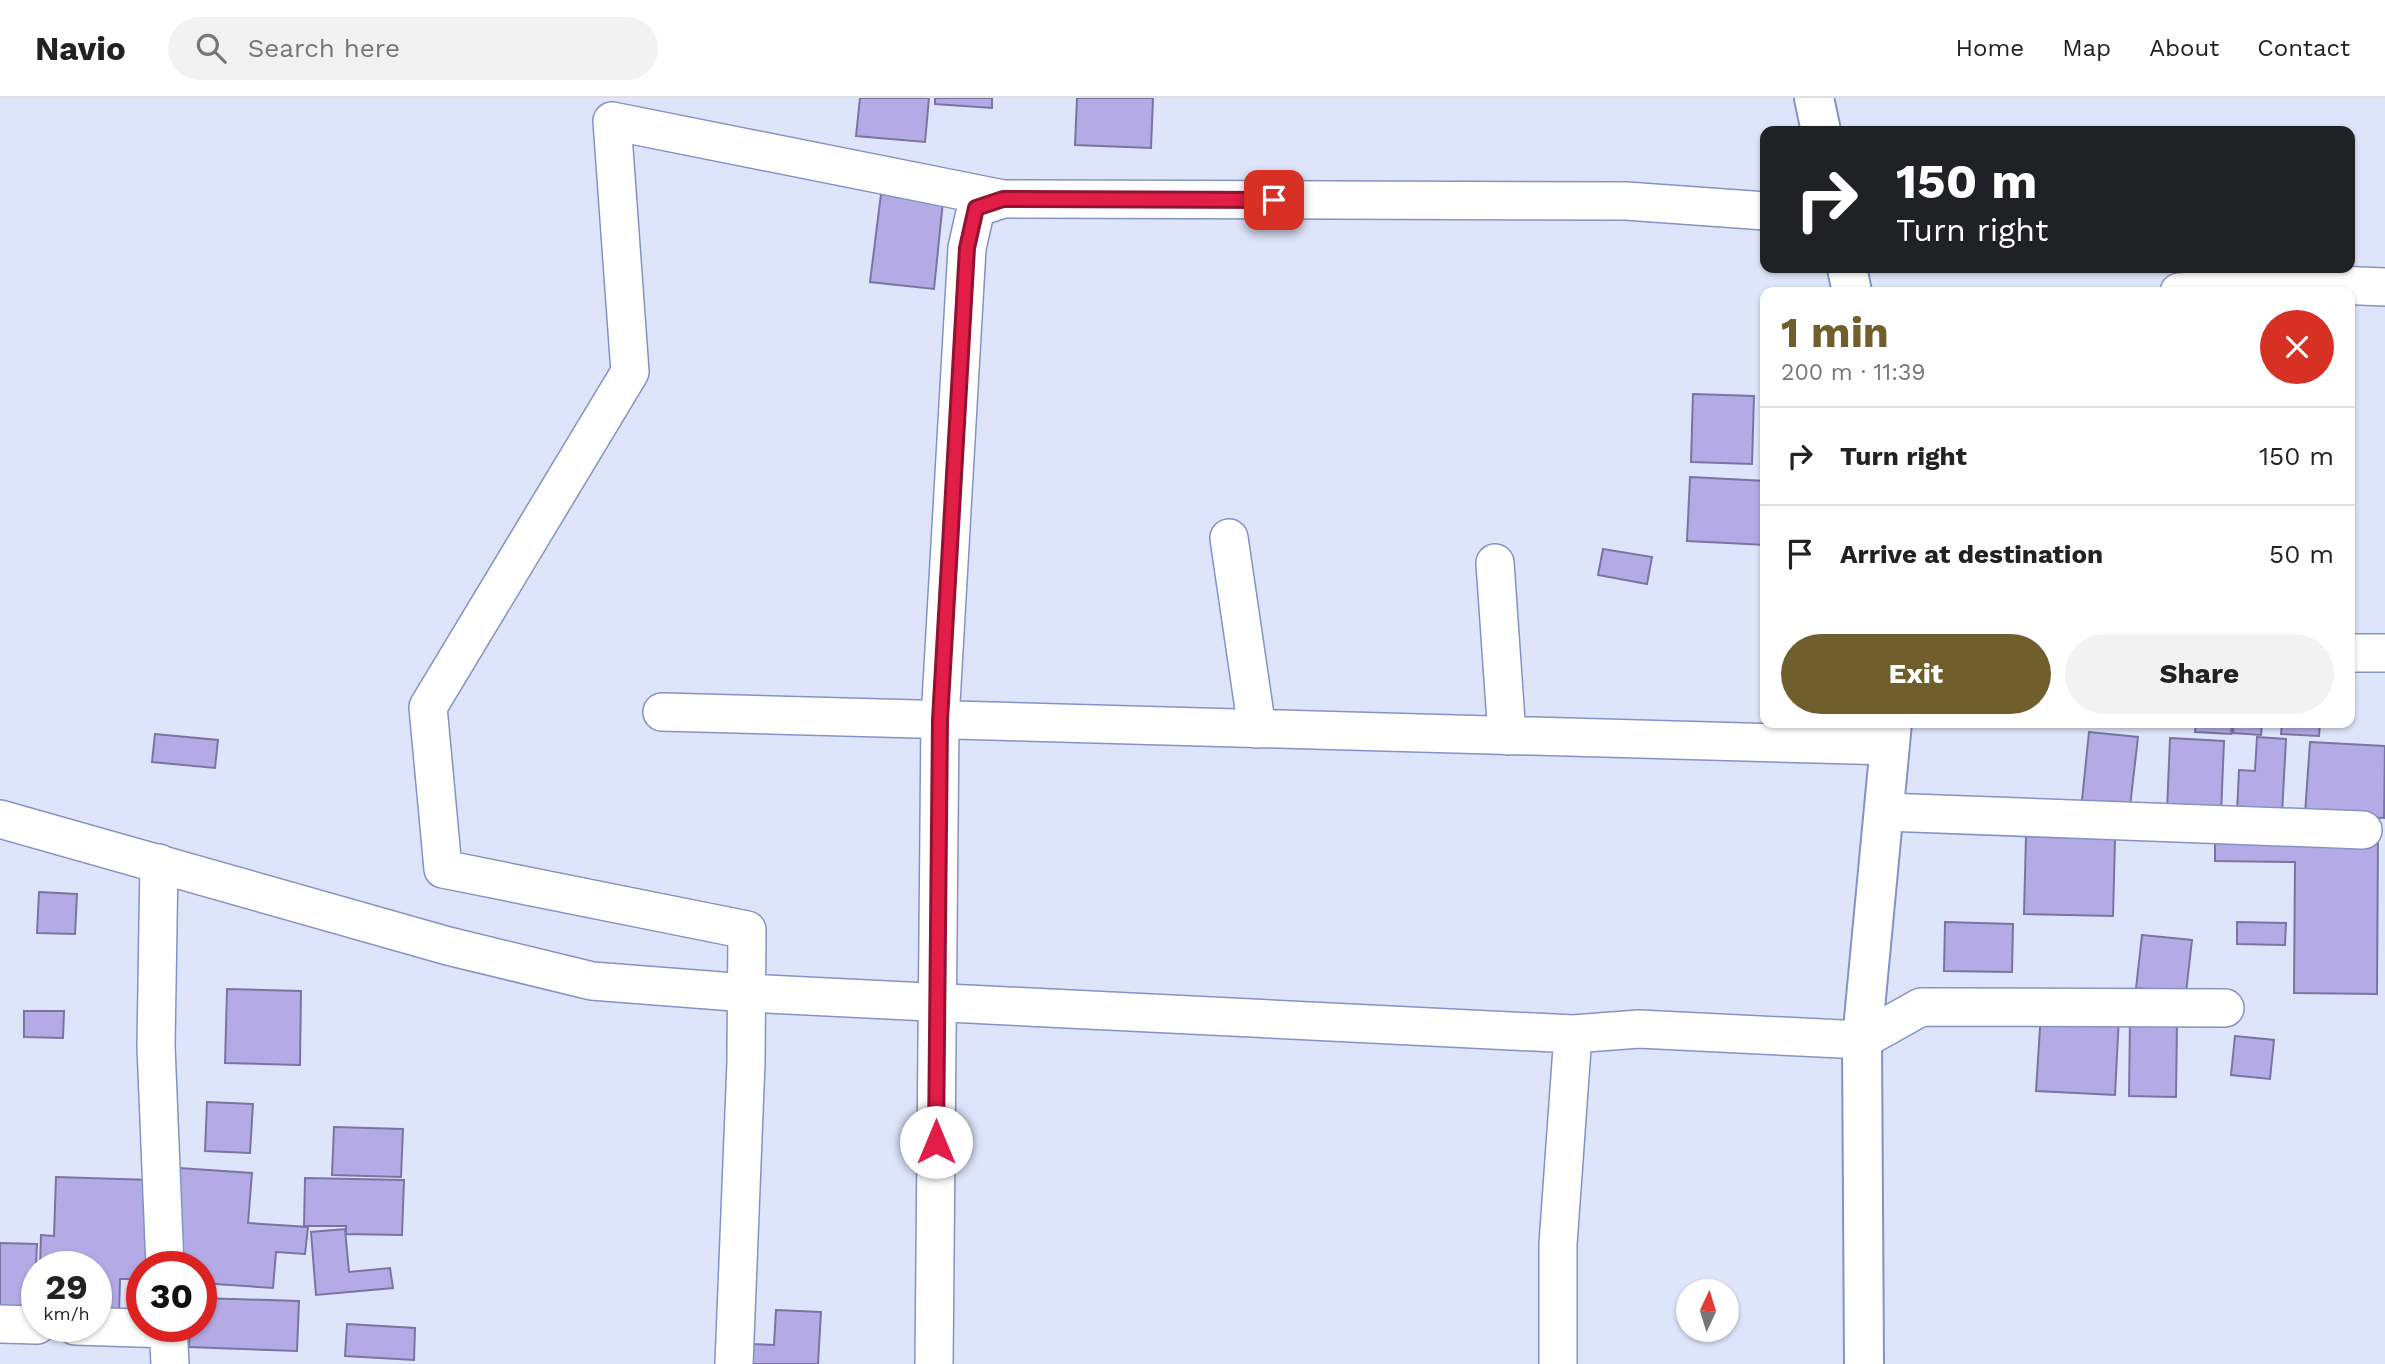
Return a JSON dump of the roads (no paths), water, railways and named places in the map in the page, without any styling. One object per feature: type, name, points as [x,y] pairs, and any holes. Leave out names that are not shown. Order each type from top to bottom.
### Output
[{"type":"street","points":[[1814,98],[1820,126]]},
{"type":"street","points":[[734,1364],[747,930],[443,869],[428,706],[631,372],[612,121],[1003,199],[1626,201],[1760,211]]},
{"type":"street","points":[[934,1364],[940,720],[967,248],[976,208],[1003,199]]},
{"type":"street","points":[[2240,287],[2288,283],[2385,287]]},
{"type":"street","points":[[1229,538],[1257,729]]},
{"type":"street","points":[[1495,563],[1507,736]]},
{"type":"street","points":[[2355,653],[2385,653]]},
{"type":"street","points":[[662,712],[1507,736],[1891,734],[1862,1040],[1864,1364]]},
{"type":"street","points":[[1885,812],[2363,830]]},
{"type":"street","points":[[0,819],[448,947],[592,981],[747,993],[1573,1034],[1639,1029],[1862,1040],[1921,1007],[2225,1008]]},
{"type":"street","points":[[159,863],[156,1046],[164,1251]]},
{"type":"street","points":[[1558,1364],[1558,1244],[1573,1034]]},
{"type":"street","points":[[0,1324],[21,1325]]}]
